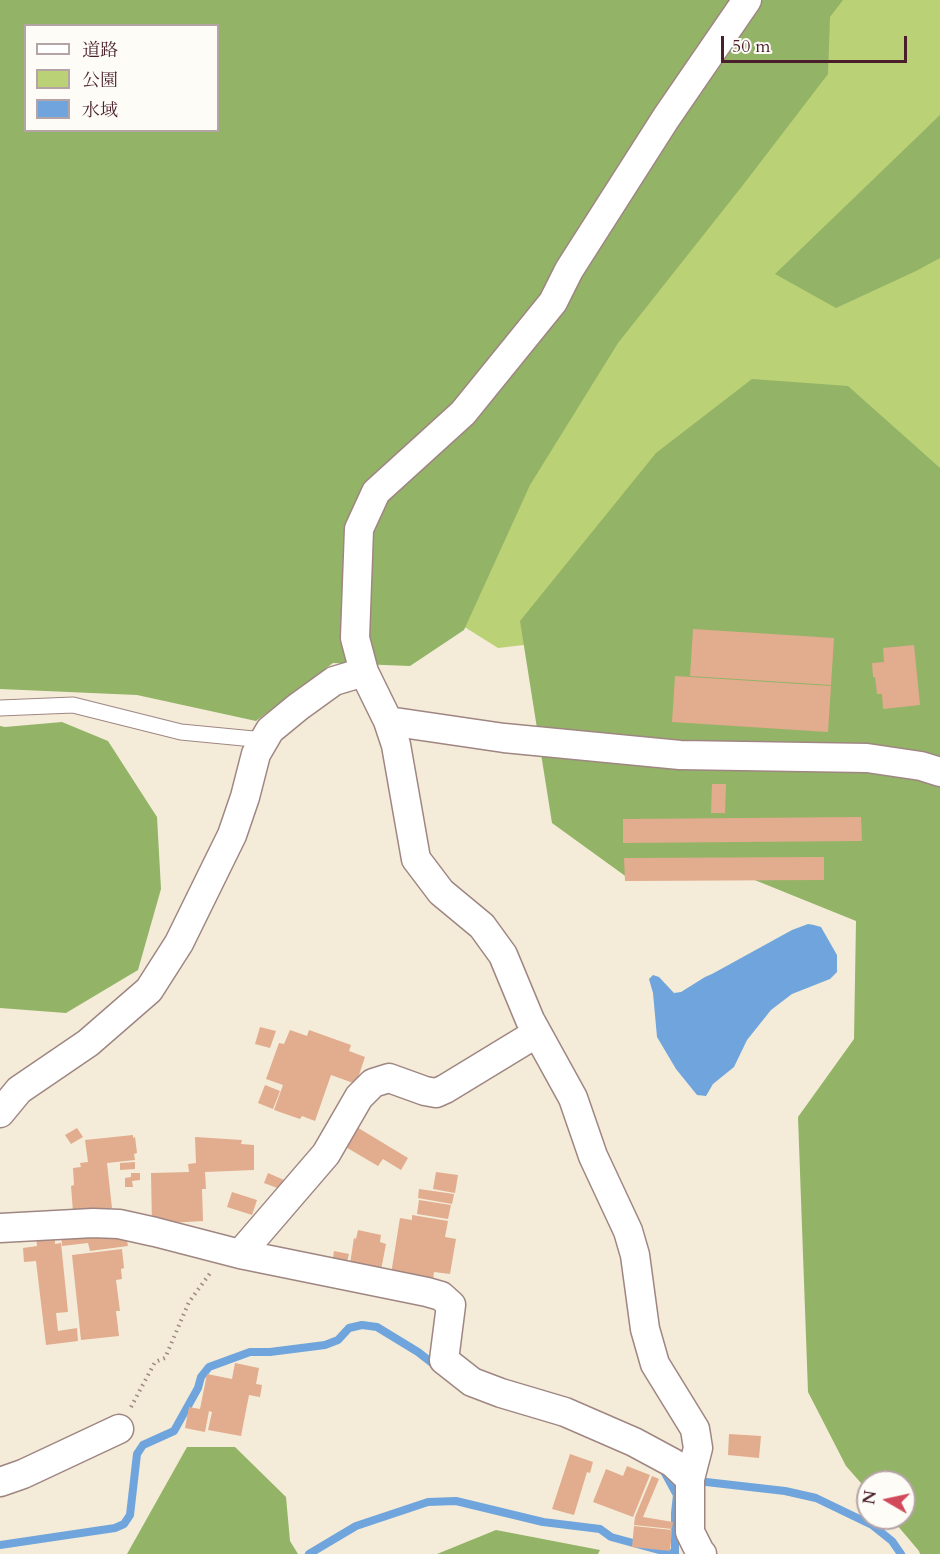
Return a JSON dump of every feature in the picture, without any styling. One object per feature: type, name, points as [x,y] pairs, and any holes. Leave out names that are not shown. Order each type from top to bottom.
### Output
[{"type":"street","points":[[702,1554],[690,1532],[690,1479],[698,1448],[695,1430],[655,1364],[645,1329],[634,1255],[628,1231],[593,1156],[573,1098],[530,1020],[502,955],[482,926],[441,892],[416,859],[396,745],[388,722],[364,672],[355,638],[359,529],[376,492],[464,413],[553,302],[569,270],[666,118],[747,0]]},
{"type":"street","points":[[0,1113],[20,1090],[88,1043],[149,990],[179,943],[232,835],[256,754],[270,730],[297,707],[334,681],[364,672]]},
{"type":"street","points":[[388,722],[504,738],[680,755],[867,758],[921,766],[940,772]]},
{"type":"street","points":[[234,1252],[326,1154],[359,1097],[373,1083],[389,1078],[436,1093],[537,1033]]},
{"type":"street","points":[[0,1228],[93,1223],[119,1224],[234,1252],[441,1296],[451,1305],[444,1360],[472,1382],[565,1412],[634,1442],[673,1463],[690,1479]]},
{"type":"street","points":[[0,1482],[23,1474],[119,1429]]},
{"type":"lane","points":[[0,708],[73,705],[181,732],[264,740]]},
{"type":"path","points":[[119,1429],[154,1362],[165,1358],[189,1302],[234,1252]]},
{"type":"green space","points":[[0,0],[843,0],[830,17],[828,74],[618,343],[530,485],[464,630],[410,666],[333,663],[256,721],[137,695],[0,689]]},
{"type":"green space","points":[[788,0],[940,0],[940,629],[584,638],[498,648],[428,604]]},
{"type":"green space","points":[[940,115],[940,258],[836,308],[775,274]]},
{"type":"green space","points":[[752,379],[848,386],[940,468],[940,1554],[920,1554],[901,1530],[916,1530],[916,1470],[856,1470],[856,1477],[846,1466],[808,1392],[798,1117],[854,1039],[856,921],[720,866],[628,878],[552,823],[520,621],[656,453]]},
{"type":"green space","points":[[62,722],[108,741],[157,817],[161,889],[138,970],[66,1013],[0,1008],[0,726]]},
{"type":"green space","points":[[187,1447],[235,1447],[286,1497],[290,1541],[298,1554],[127,1554]]},
{"type":"green space","points":[[496,1530],[600,1550],[598,1554],[437,1554]]},
{"type":"water","points":[[808,924],[821,927],[837,955],[837,972],[830,979],[792,994],[771,1010],[747,1040],[734,1067],[713,1084],[706,1096],[697,1095],[676,1069],[657,1037],[653,993],[649,979],[653,975],[659,977],[674,993],[681,992],[792,930]]},
{"type":"building","points":[[693,629],[834,638],[831,685],[690,676]]},
{"type":"building","points":[[914,645],[920,705],[883,709],[882,694],[877,694],[872,663],[884,662],[883,648]]},
{"type":"building","points":[[675,676],[831,686],[828,732],[672,722]]},
{"type":"building","points":[[712,784],[726,784],[725,813],[711,813]]},
{"type":"building","points":[[861,817],[862,841],[623,843],[623,819]]},
{"type":"building","points":[[824,857],[824,880],[625,881],[624,858]]},
{"type":"building","points":[[260,1027],[276,1031],[270,1048],[255,1044]]},
{"type":"building","points":[[290,1030],[307,1036],[309,1030],[351,1045],[349,1051],[365,1057],[356,1084],[331,1075],[315,1121],[302,1116],[300,1119],[274,1110],[283,1085],[266,1079],[279,1043],[284,1044]]},
{"type":"building","points":[[265,1085],[280,1091],[273,1109],[258,1103]]},
{"type":"building","points":[[355,1126],[408,1158],[401,1170],[383,1159],[378,1166],[344,1146]]},
{"type":"building","points":[[77,1128],[83,1137],[71,1144],[65,1135]]},
{"type":"building","points":[[133,1135],[137,1153],[134,1154],[135,1160],[107,1163],[112,1208],[73,1212],[71,1186],[74,1185],[73,1168],[81,1167],[80,1163],[88,1162],[85,1140]]},
{"type":"building","points":[[195,1137],[242,1140],[241,1144],[254,1145],[254,1170],[205,1172],[206,1189],[202,1189],[203,1221],[152,1226],[151,1173],[189,1172],[188,1164],[196,1163]]},
{"type":"building","points":[[135,1162],[135,1169],[120,1170],[120,1163]]},
{"type":"building","points":[[436,1172],[458,1175],[455,1193],[433,1189]]},
{"type":"building","points":[[131,1173],[140,1173],[140,1180],[132,1181],[133,1187],[125,1187],[125,1178],[131,1177]]},
{"type":"building","points":[[268,1173],[284,1180],[280,1189],[264,1183]]},
{"type":"building","points":[[419,1189],[454,1194],[452,1204],[418,1198]]},
{"type":"building","points":[[232,1192],[257,1200],[252,1215],[227,1207]]},
{"type":"building","points":[[419,1200],[451,1205],[448,1219],[417,1214]]},
{"type":"building","points":[[412,1215],[448,1221],[445,1237],[456,1239],[450,1274],[434,1272],[433,1280],[391,1274],[400,1218],[412,1220]]},
{"type":"building","points":[[125,1230],[128,1246],[90,1251],[88,1243],[62,1246],[61,1233]]},
{"type":"building","points":[[358,1230],[381,1235],[380,1242],[386,1244],[381,1270],[350,1264],[354,1238],[356,1239]]},
{"type":"building","points":[[55,1235],[55,1244],[61,1243],[68,1312],[56,1313],[58,1331],[77,1328],[78,1341],[46,1345],[36,1261],[24,1262],[23,1248],[37,1246],[36,1237]]},
{"type":"building","points":[[122,1249],[124,1268],[121,1269],[122,1279],[116,1280],[120,1311],[116,1311],[119,1336],[81,1340],[72,1255]]},
{"type":"building","points":[[334,1251],[349,1254],[346,1266],[332,1264]]},
{"type":"building","points":[[235,1363],[259,1368],[256,1384],[262,1385],[260,1397],[249,1395],[241,1436],[208,1430],[212,1412],[209,1411],[205,1432],[185,1428],[189,1407],[200,1409],[207,1374],[232,1379]]},
{"type":"building","points":[[729,1434],[761,1436],[759,1458],[728,1455]]},
{"type":"building","points":[[570,1454],[593,1462],[590,1473],[587,1472],[574,1515],[552,1509]]},
{"type":"building","points":[[627,1466],[650,1475],[633,1517],[593,1502],[606,1469],[623,1476]]},
{"type":"building","points":[[652,1476],[659,1479],[643,1517],[673,1522],[672,1529],[634,1525],[635,1517]]},
{"type":"building","points":[[634,1526],[672,1530],[670,1551],[632,1547]]},
{"type":"waterway","points":[[0,1545],[115,1528],[124,1524],[130,1515],[137,1454],[143,1445],[174,1431],[198,1388],[201,1377],[209,1367],[250,1352],[270,1352],[325,1345],[338,1340],[349,1328],[362,1325],[377,1327],[436,1366]]},
{"type":"waterway","points":[[665,1473],[677,1495],[675,1554]]},
{"type":"waterway","points":[[706,1482],[785,1491],[816,1498],[872,1525],[892,1541],[901,1554]]},
{"type":"waterway","points":[[309,1554],[356,1526],[428,1502],[456,1501],[543,1522],[600,1529],[611,1537],[674,1554]]}]
